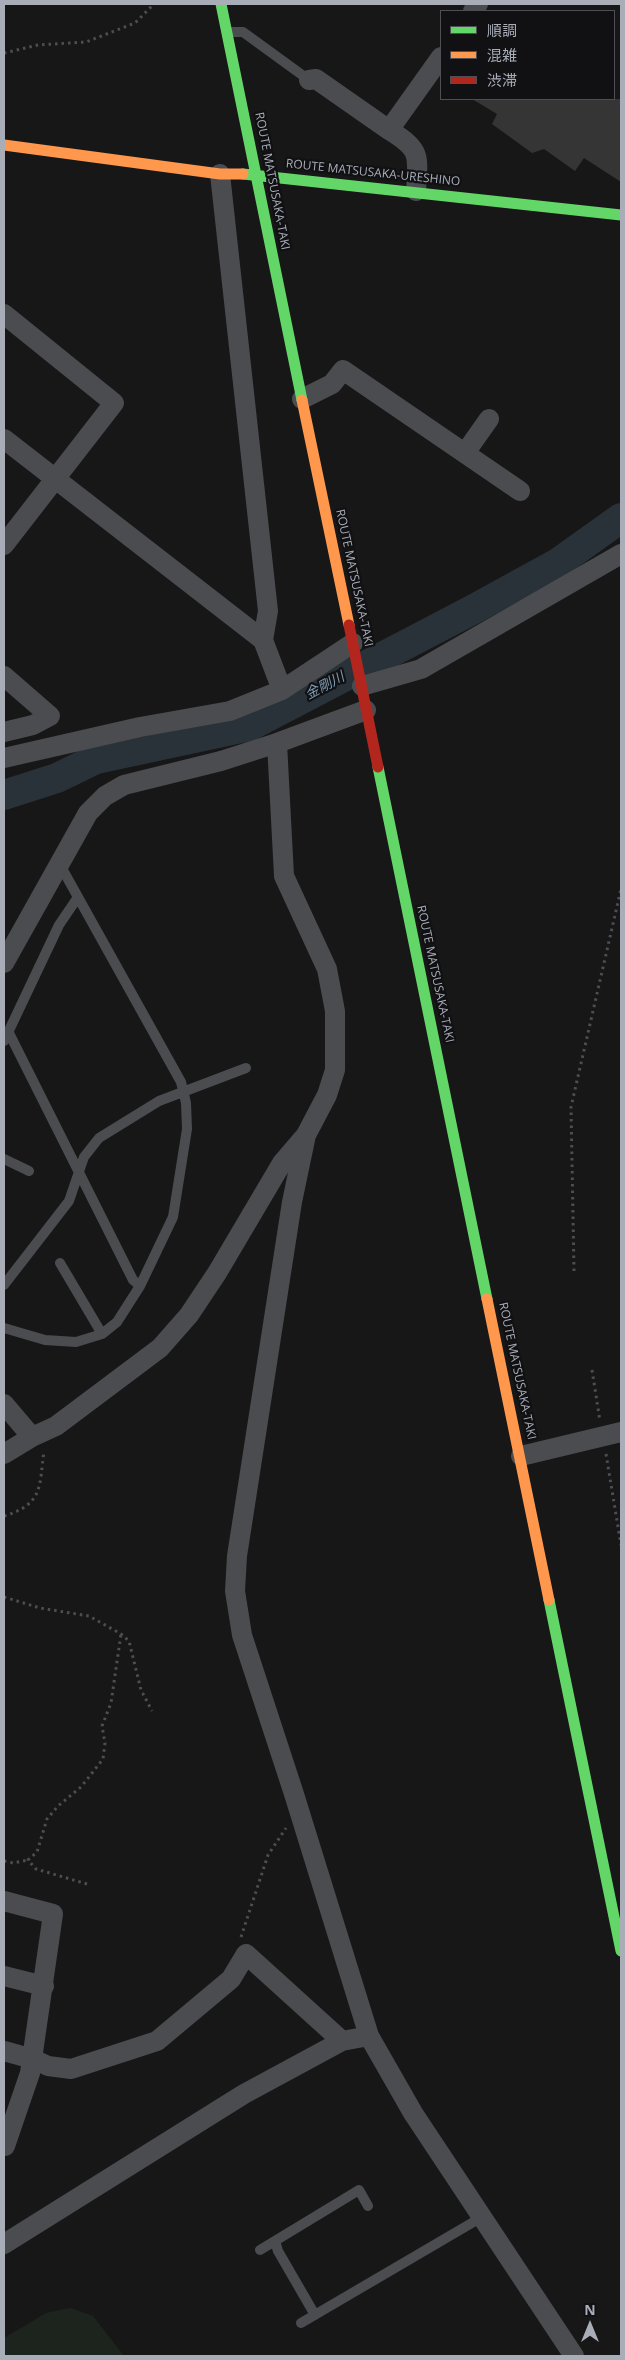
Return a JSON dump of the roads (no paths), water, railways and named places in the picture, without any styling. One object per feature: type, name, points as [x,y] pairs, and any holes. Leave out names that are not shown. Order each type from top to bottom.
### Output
[{"type":"main road","name":"ROUTE MATSUSAKA-TAKI","points":[[221,4],[621,1951]]},
{"type":"main road","name":"ROUTE MATSUSAKA-URESHINO","points":[[4,144],[220,174],[256,174],[621,215]]},
{"type":"street","points":[[390,130],[440,58]]},
{"type":"street","points":[[310,80],[316,79],[408,142],[418,158],[416,191]]},
{"type":"street","points":[[220,174],[268,610],[264,640],[282,690]]},
{"type":"street","points":[[4,314],[114,403],[4,545]]},
{"type":"street","points":[[302,398],[332,384],[343,370],[520,491]]},
{"type":"street","points":[[465,453],[489,419]]},
{"type":"street","points":[[4,439],[264,640]]},
{"type":"street","points":[[361,682],[421,669],[621,554]]},
{"type":"street","points":[[4,758],[140,727],[230,711],[282,690],[354,648]]},
{"type":"street","points":[[4,676],[50,716],[33,725],[4,732]]},
{"type":"street","points":[[4,963],[88,813],[105,796],[124,785],[220,761],[277,743],[366,710]]},
{"type":"street","points":[[4,1454],[32,1437],[56,1426],[160,1348],[183,1321],[217,1273],[282,1163],[306,1135],[327,1095],[335,1070],[335,1011],[327,969],[284,876],[277,743]]},
{"type":"street","points":[[306,1135],[289,1222],[237,1556],[235,1591],[242,1636],[369,2036],[413,2113],[574,2356]]},
{"type":"street","points":[[4,1404],[32,1437]]},
{"type":"street","points":[[520,1456],[612,1433]]},
{"type":"street","points":[[4,1901],[53,1914],[33,2059],[30,2073],[4,2145]]},
{"type":"street","points":[[4,2052],[33,2059],[48,2066],[71,2069],[157,2042],[231,1979],[246,1954],[342,2041]]},
{"type":"street","points":[[4,1976],[44,1986]]},
{"type":"street","points":[[4,2244],[244,2094],[342,2041],[369,2036]]},
{"type":"lane","points":[[228,32],[243,32],[310,80]]},
{"type":"lane","points":[[4,1328],[45,1340],[76,1342],[102,1334],[117,1322],[140,1286],[173,1216],[187,1129],[186,1103],[181,1082],[59,862]]},
{"type":"lane","points":[[4,1041],[59,925],[78,897]]},
{"type":"lane","points":[[8,1031],[133,1280],[140,1286]]},
{"type":"lane","points":[[4,1285],[69,1201],[84,1157],[99,1138],[158,1101],[246,1068]]},
{"type":"lane","points":[[4,1159],[29,1172]]},
{"type":"lane","points":[[60,1263],[102,1334]]},
{"type":"lane","points":[[260,2250],[359,2190],[368,2206]]},
{"type":"lane","points":[[302,2323],[482,2217]]},
{"type":"lane","points":[[275,2241],[278,2251],[315,2315]]},
{"type":"waterway","name":"金剛川","points":[[4,795],[57,778],[96,759],[250,726],[558,563],[621,518]]}]
